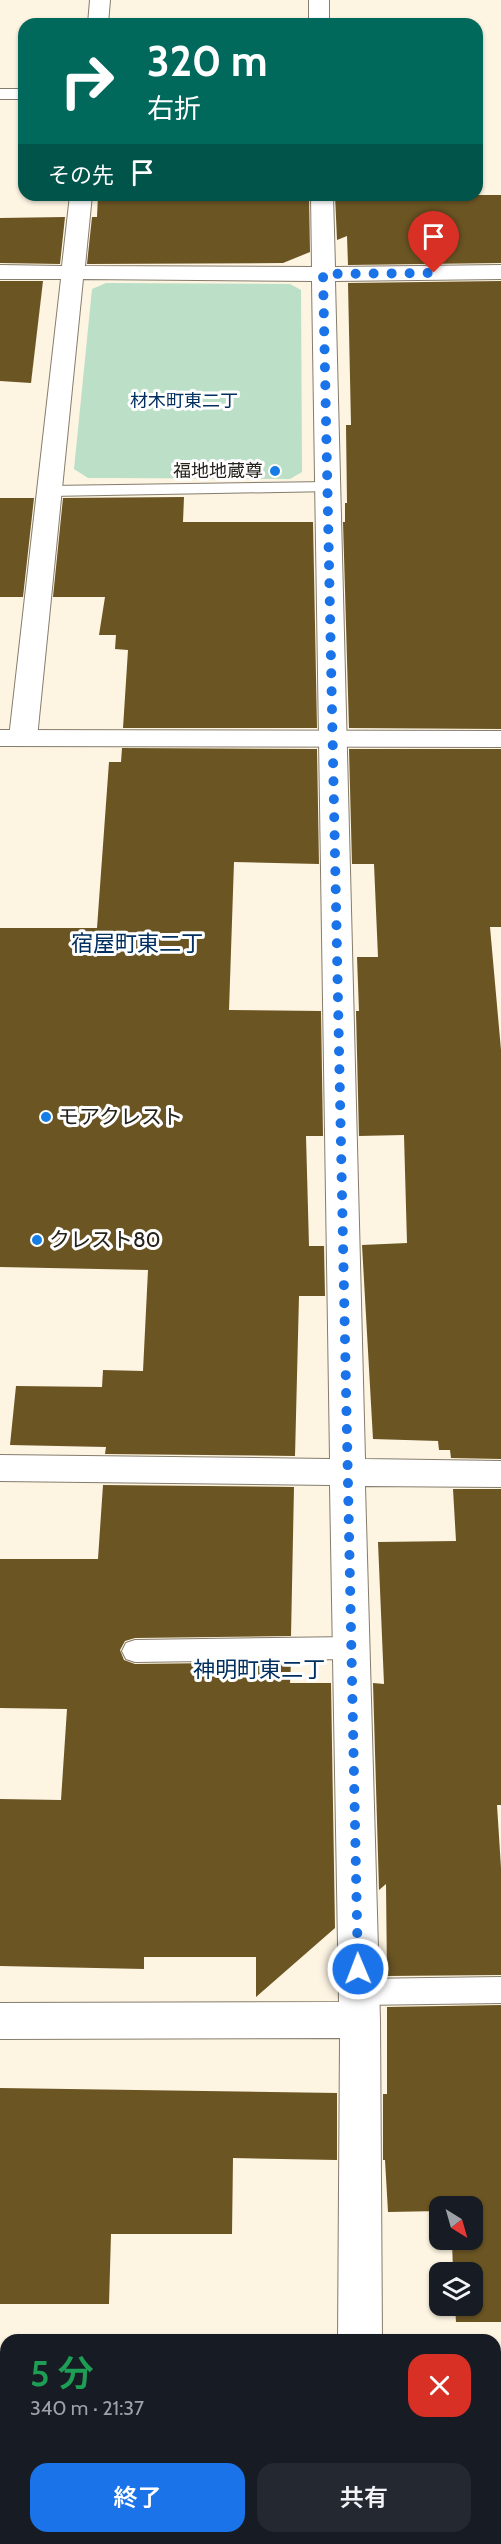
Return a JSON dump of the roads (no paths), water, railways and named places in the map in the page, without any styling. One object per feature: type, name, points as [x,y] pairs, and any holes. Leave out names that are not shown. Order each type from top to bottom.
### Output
[{"type":"street","points":[[98,18],[100,0]]},
{"type":"street","points":[[319,0],[319,18]]},
{"type":"street","points":[[80,201],[50,491],[11,738],[501,739]]},
{"type":"street","points":[[322,201],[331,740],[359,2006],[360,2334]]},
{"type":"street","points":[[0,272],[323,274],[501,272]]},
{"type":"street","points":[[0,1468],[501,1474]]},
{"type":"street","points":[[0,2021],[359,2006]]},
{"type":"lane","points":[[0,94],[18,94]]},
{"type":"lane","points":[[50,491],[327,487]]},
{"type":"lane","points":[[135,1651],[351,1648]]},
{"type":"lane","points":[[359,2006],[501,1990]]},
{"type":"place","name":"福地地蔵尊","points":[[275,471]]},
{"type":"place","name":"モアクレスト","points":[[46,1117]]},
{"type":"place","name":"クレスト80","points":[[37,1240]]},
{"type":"district","name":"材木町東二丁","points":[[184,401]]},
{"type":"district","name":"宿屋町東二丁","points":[[137,943]]},
{"type":"district","name":"神明町東二丁","points":[[259,1669]]}]
